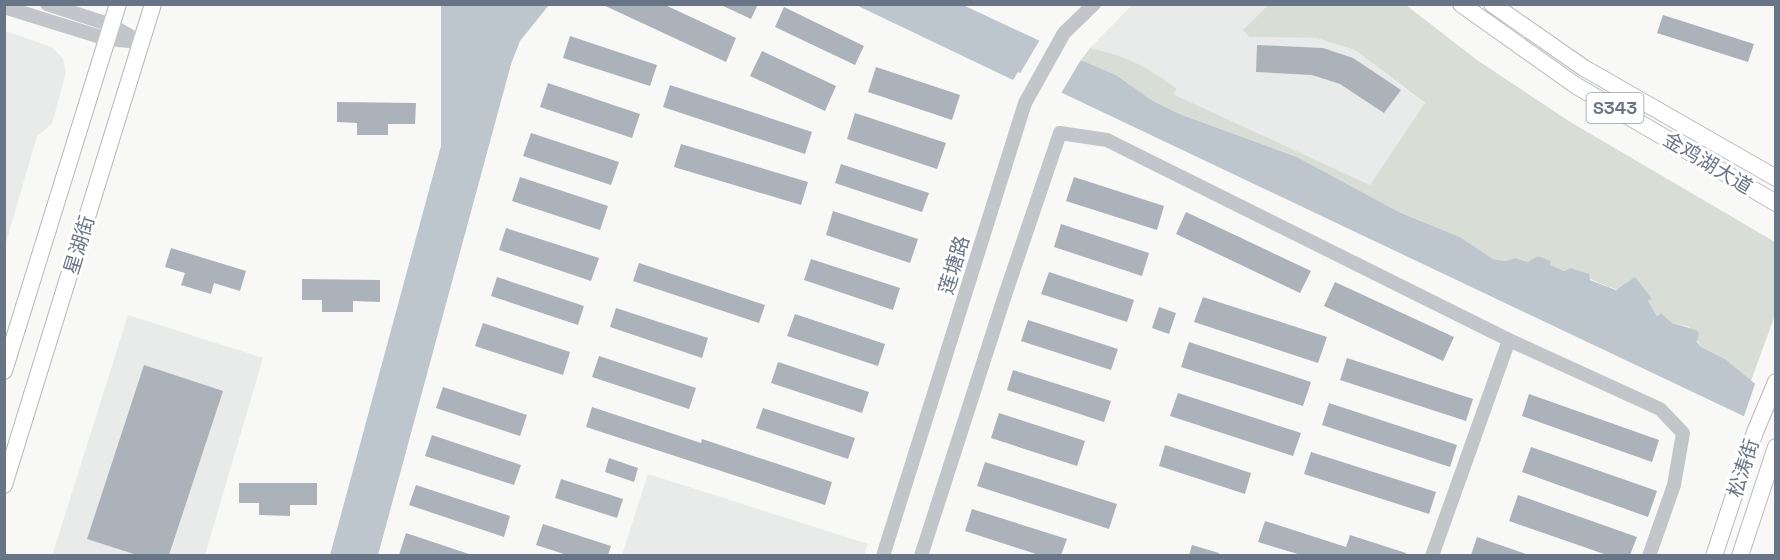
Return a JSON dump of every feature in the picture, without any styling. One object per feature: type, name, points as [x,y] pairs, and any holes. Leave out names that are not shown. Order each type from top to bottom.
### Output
[{"type":"main road","name":"星湖街","points":[[4,371],[118,4]]},
{"type":"main road","name":"星湖街","points":[[4,485],[153,4]]},
{"type":"main road","name":"金鸡湖大道","points":[[1461,4],[1575,85],[1776,203]]},
{"type":"main road","name":"金鸡湖大道","points":[[1492,4],[1584,68],[1776,178]]},
{"type":"main road","name":"松涛街","points":[[1714,555],[1755,432],[1776,382]]},
{"type":"main road","name":"松涛街","points":[[1740,555],[1776,447]]},
{"type":"street","points":[[46,4],[109,32]]},
{"type":"street","name":"莲塘路","points":[[883,555],[1025,103],[1064,33],[1094,4]]},
{"type":"street","points":[[4,7],[141,42]]},
{"type":"street","points":[[921,555],[1060,133],[1107,140],[1509,340],[1660,409],[1683,433],[1674,485],[1649,555]]},
{"type":"street","points":[[1432,555],[1509,340]]},
{"type":"shaded area","points":[[441,5],[549,5],[520,41],[511,64],[378,555],[330,555],[441,146]]},
{"type":"shaded area","points":[[856,5],[963,5],[1116,75],[1153,101],[1182,115],[1297,157],[1401,213],[1460,237],[1493,259],[1505,261],[1515,258],[1528,262],[1538,256],[1551,261],[1550,265],[1564,271],[1570,268],[1589,274],[1590,280],[1616,290],[1635,277],[1652,299],[1648,301],[1657,316],[1661,313],[1672,323],[1696,330],[1699,333],[1697,342],[1701,347],[1725,359],[1759,387],[1775,431],[1018,72],[1013,80]]},
{"type":"shaded area","points":[[1132,5],[1268,5],[1243,30],[1249,37],[1316,38],[1355,50],[1425,104],[1370,185],[1173,94],[1177,89],[1090,48]]},
{"type":"shaded area","points":[[1268,5],[1406,5],[1477,60],[1572,123],[1775,242],[1775,315],[1751,381],[1725,359],[1701,347],[1689,327],[1672,323],[1661,313],[1657,316],[1648,301],[1652,299],[1610,287],[1570,268],[1564,271],[1550,265],[1539,256],[1528,262],[1515,258],[1505,261],[1493,259],[1460,237],[1401,213],[1297,157],[1182,115],[1153,101],[1116,75],[1081,60],[1090,48],[1136,63],[1177,89],[1173,94],[1370,185],[1425,103],[1355,50],[1316,38],[1249,37],[1243,30]]},
{"type":"shaded area","points":[[5,31],[52,47],[63,59],[66,72],[52,124],[37,136],[5,246]]},
{"type":"shaded area","points":[[128,315],[263,358],[205,555],[52,556]]},
{"type":"shaded area","points":[[648,474],[868,544],[864,555],[622,555]]},
{"type":"pier","points":[[1041,38],[1082,58],[1060,95],[1019,75]]},
{"type":"pier","points":[[1755,384],[1760,384],[1776,393],[1776,434],[1743,419]]},
{"type":"building","points":[[601,4],[663,4],[736,38],[726,62]]},
{"type":"building","points":[[719,4],[758,4],[751,19]]},
{"type":"building","points":[[784,7],[864,46],[855,65],[775,27]]},
{"type":"building","points":[[1663,15],[1754,44],[1748,62],[1657,33]]},
{"type":"building","points":[[570,36],[657,65],[650,86],[563,58]]},
{"type":"building","points":[[1257,45],[1323,48],[1353,58],[1401,90],[1384,113],[1340,84],[1312,75],[1256,72]]},
{"type":"building","points":[[762,51],[836,86],[825,111],[750,76]]},
{"type":"building","points":[[876,67],[960,95],[952,120],[868,92]]},
{"type":"building","points":[[548,83],[640,114],[632,138],[540,107]]},
{"type":"building","points":[[670,85],[812,132],[805,154],[663,107]]},
{"type":"building","points":[[337,102],[416,103],[415,124],[388,124],[388,135],[357,135],[357,123],[337,122]]},
{"type":"building","points":[[855,113],[946,143],[937,169],[847,139]]},
{"type":"building","points":[[531,133],[619,162],[611,185],[523,156]]},
{"type":"building","points":[[681,144],[808,182],[801,205],[674,167]]},
{"type":"building","points":[[841,164],[929,193],[922,212],[835,183]]},
{"type":"building","points":[[520,177],[608,206],[600,230],[512,201]]},
{"type":"building","points":[[1074,177],[1164,206],[1157,230],[1066,201]]},
{"type":"building","points":[[833,211],[918,239],[910,263],[826,235]]},
{"type":"building","points":[[1186,212],[1311,271],[1300,293],[1176,234]]},
{"type":"building","points":[[1061,224],[1149,253],[1142,276],[1054,247]]},
{"type":"building","points":[[506,228],[599,258],[591,281],[499,250]]},
{"type":"building","points":[[171,248],[246,271],[240,291],[214,283],[211,294],[181,285],[185,273],[165,267]]},
{"type":"building","points":[[811,259],[900,288],[893,310],[804,280]]},
{"type":"building","points":[[639,263],[765,305],[759,323],[633,281]]},
{"type":"building","points":[[1049,272],[1134,300],[1127,322],[1041,294]]},
{"type":"building","points":[[497,277],[584,306],[578,325],[491,296]]},
{"type":"building","points":[[302,279],[380,280],[380,302],[353,301],[353,312],[322,312],[322,300],[302,300]]},
{"type":"building","points":[[1335,282],[1454,337],[1443,361],[1324,306]]},
{"type":"building","points":[[1203,297],[1327,337],[1318,363],[1194,322]]},
{"type":"building","points":[[1159,307],[1176,313],[1169,334],[1152,328]]},
{"type":"building","points":[[616,308],[708,338],[702,358],[610,327]]},
{"type":"building","points":[[795,314],[885,344],[878,366],[787,336]]},
{"type":"building","points":[[1028,320],[1118,349],[1111,370],[1021,341]]},
{"type":"building","points":[[483,323],[570,352],[563,375],[475,346]]},
{"type":"building","points":[[1189,342],[1311,382],[1303,406],[1181,367]]},
{"type":"building","points":[[599,356],[696,388],[689,409],[592,377]]},
{"type":"building","points":[[1347,358],[1473,399],[1466,421],[1340,380]]},
{"type":"building","points":[[778,362],[869,392],[862,413],[771,383]]},
{"type":"building","points":[[144,365],[223,391],[169,555],[137,555],[87,539]]},
{"type":"building","points":[[1013,370],[1111,401],[1104,422],[1007,390]]},
{"type":"building","points":[[443,387],[527,415],[520,436],[436,408]]},
{"type":"building","points":[[1178,393],[1301,433],[1293,456],[1170,416]]},
{"type":"building","points":[[1529,394],[1659,440],[1652,462],[1522,416]]},
{"type":"building","points":[[1329,403],[1457,445],[1450,467],[1322,425]]},
{"type":"building","points":[[592,407],[701,443],[702,439],[832,482],[825,505],[586,427]]},
{"type":"building","points":[[763,408],[855,438],[848,459],[756,428]]},
{"type":"building","points":[[999,413],[1085,441],[1077,466],[991,438]]},
{"type":"building","points":[[432,435],[521,465],[514,485],[425,456]]},
{"type":"building","points":[[1165,445],[1251,473],[1245,494],[1159,466]]},
{"type":"building","points":[[1531,447],[1657,491],[1648,517],[1522,472]]},
{"type":"building","points":[[1311,452],[1436,492],[1429,514],[1304,474]]},
{"type":"building","points":[[609,458],[638,468],[634,482],[605,472]]},
{"type":"building","points":[[985,462],[1117,504],[1109,529],[977,486]]},
{"type":"building","points":[[561,479],[623,499],[617,518],[555,498]]},
{"type":"building","points":[[239,483],[317,483],[317,505],[290,505],[290,516],[259,515],[259,503],[239,503]]},
{"type":"building","points":[[416,485],[510,516],[504,537],[409,505]]},
{"type":"building","points":[[1518,495],[1637,537],[1630,555],[1607,555],[1509,521]]},
{"type":"building","points":[[972,509],[1067,539],[1061,555],[1039,555],[965,531]]},
{"type":"building","points":[[1265,521],[1346,547],[1350,535],[1406,553],[1405,555],[1301,555],[1258,542]]},
{"type":"building","points":[[543,524],[611,546],[608,555],[567,555],[536,545]]},
{"type":"building","points":[[406,533],[469,554],[399,555]]},
{"type":"building","points":[[1477,537],[1526,554],[1526,555],[1471,555]]},
{"type":"building","points":[[1192,545],[1219,553],[1219,555],[1189,555]]}]
